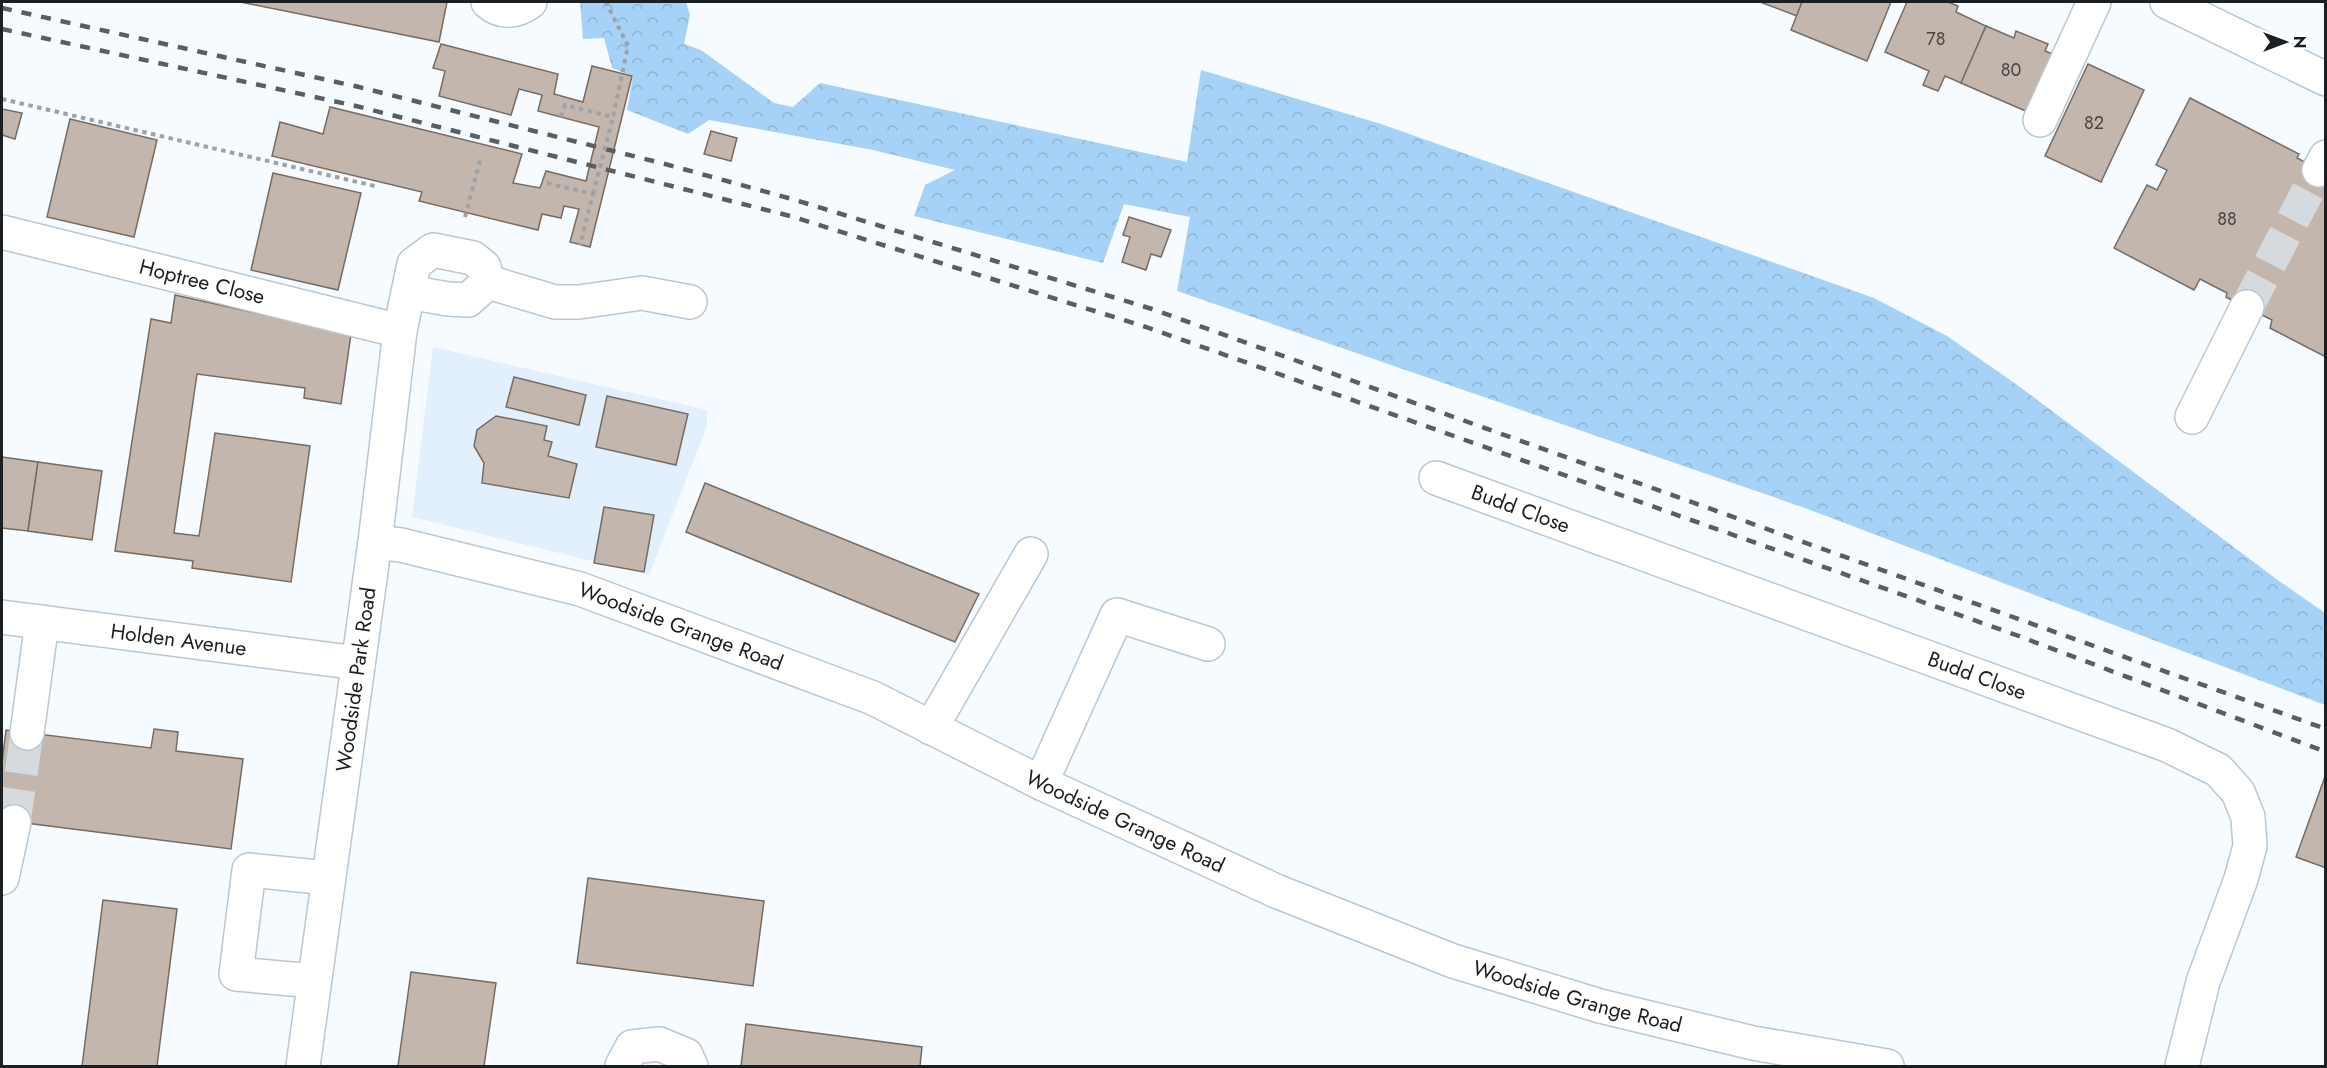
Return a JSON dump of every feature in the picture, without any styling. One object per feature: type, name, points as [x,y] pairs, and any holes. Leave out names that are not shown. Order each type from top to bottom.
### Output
[{"type":"street","points":[[488,2],[502,10],[512,10],[521,8],[530,2]]},
{"type":"street","points":[[2040,120],[2094,2]]},
{"type":"street","points":[[2167,2],[2325,79]]},
{"type":"street","name":"Hoptree Close","points":[[2,232],[400,331]]},
{"type":"street","name":"Woodside Park Road","points":[[303,1066],[375,542],[400,331],[414,264],[433,250],[473,258],[484,267],[489,282]]},
{"type":"street","points":[[408,292],[468,300],[489,282],[555,302],[579,302],[642,293],[690,302]]},
{"type":"street","points":[[2192,417],[2247,307]]},
{"type":"street","name":"Budd Close","points":[[1436,478],[2167,746],[2218,770],[2238,792],[2248,817],[2250,846],[2241,879],[2204,982],[2182,1066]]},
{"type":"street","name":"Woodside Grange Road","points":[[375,542],[401,545],[580,589],[873,698],[1041,783],[1276,891],[1453,961],[1611,1009],[1753,1043],[1887,1066]]},
{"type":"street","points":[[931,728],[1031,554]]},
{"type":"street","points":[[1041,783],[1117,615],[1208,644]]},
{"type":"street","name":"Holden Avenue","points":[[2,617],[358,663]]},
{"type":"street","points":[[27,733],[42,621]]},
{"type":"street","points":[[2,879],[14,822]]},
{"type":"street","points":[[314,981],[236,974],[249,870],[328,878]]},
{"type":"street","points":[[622,1066],[632,1047],[659,1044],[686,1055],[691,1066]]},
{"type":"path","points":[[580,245],[613,117],[628,46],[606,2]]},
{"type":"path","points":[[2,99],[379,187]]},
{"type":"path","points":[[561,117],[565,105],[613,117]]},
{"type":"path","points":[[465,217],[481,157]]},
{"type":"path","points":[[547,183],[593,195]]},
{"type":"shaded area","points":[[433,347],[707,410],[707,426],[649,575],[412,517]]},
{"type":"green space","points":[[580,2],[686,2],[690,15],[684,44],[701,50],[774,103],[793,107],[820,83],[1187,162],[1201,70],[1381,124],[1874,298],[1947,336],[2020,387],[2325,613],[2325,705],[1805,508],[1177,291],[1190,217],[1124,204],[1103,263],[914,216],[925,185],[955,170],[873,150],[709,120],[688,134],[627,110],[633,76],[612,68],[604,38],[583,39]]},
{"type":"building","points":[[240,2],[447,2],[439,42]]},
{"type":"building","points":[[1760,2],[1802,2],[1797,16]]},
{"type":"building","points":[[1802,2],[1891,2],[1867,61],[1791,30]]},
{"type":"building","points":[[1907,2],[1948,2],[1958,6],[1956,12],[1986,26],[1961,83],[1945,76],[1938,91],[1923,85],[1929,71],[1885,52]]},
{"type":"building","points":[[1986,26],[2014,38],[2016,31],[2048,44],[2045,51],[2060,57],[2035,115],[1961,83]]},
{"type":"building","points":[[441,44],[558,74],[554,94],[583,102],[592,66],[632,76],[590,247],[570,242],[579,209],[564,206],[561,218],[542,214],[538,230],[419,201],[422,192],[272,156],[280,122],[323,134],[330,107],[522,154],[513,183],[540,188],[546,171],[586,181],[599,127],[538,111],[542,95],[519,89],[511,115],[439,96],[445,71],[433,68]]},
{"type":"building","points":[[2088,64],[2144,90],[2101,182],[2045,156]]},
{"type":"building","points":[[2190,98],[2299,154],[2297,158],[2326,173],[2326,357],[2270,328],[2272,320],[2226,297],[2227,293],[2200,279],[2194,290],[2114,248],[2147,185],[2157,190],[2167,170],[2156,165]]},
{"type":"building","points":[[2,109],[22,113],[15,139],[2,135]]},
{"type":"building","points":[[70,119],[157,140],[134,237],[47,217]]},
{"type":"building","points":[[711,131],[737,138],[731,161],[704,154]]},
{"type":"building","points":[[273,173],[361,193],[338,290],[251,270]]},
{"type":"building","points":[[1129,217],[1171,230],[1161,257],[1151,254],[1146,270],[1122,262],[1130,237],[1123,235]]},
{"type":"building","points":[[175,295],[351,334],[341,404],[304,398],[305,388],[197,374],[174,533],[199,536],[215,433],[310,446],[291,582],[192,568],[193,561],[115,551],[151,319],[171,323]]},
{"type":"building","points":[[514,377],[586,395],[579,425],[506,407]]},
{"type":"building","points":[[607,396],[688,414],[676,465],[596,447]]},
{"type":"building","points":[[496,416],[547,426],[544,440],[552,442],[548,456],[577,464],[569,498],[482,483],[484,463],[474,446],[477,430]]},
{"type":"building","points":[[2,457],[38,462],[28,531],[2,528]]},
{"type":"building","points":[[38,462],[102,471],[92,540],[28,531]]},
{"type":"building","points":[[705,483],[979,594],[955,642],[686,532]]},
{"type":"building","points":[[604,507],[654,515],[644,572],[594,563]]},
{"type":"building","points":[[154,729],[178,732],[176,751],[243,759],[231,849],[2,820],[2,762],[6,730],[151,748]]},
{"type":"building","points":[[2326,774],[2326,868],[2296,857]]},
{"type":"building","points":[[588,878],[764,901],[753,986],[577,963]]},
{"type":"building","points":[[103,900],[177,909],[157,1066],[82,1066]]},
{"type":"building","points":[[411,972],[496,983],[484,1066],[398,1066]]},
{"type":"building","points":[[746,1024],[922,1047],[920,1066],[741,1066]]},
{"type":"tunnel","points":[[2247,307],[2319,170]]},
{"type":"tunnel","points":[[14,822],[27,733]]},
{"type":"railway","points":[[2,8],[359,87],[665,164],[792,199],[1152,309],[2326,729]]},
{"type":"railway","points":[[2,29],[356,106],[790,216],[1146,327],[2016,635],[2326,752]]}]
